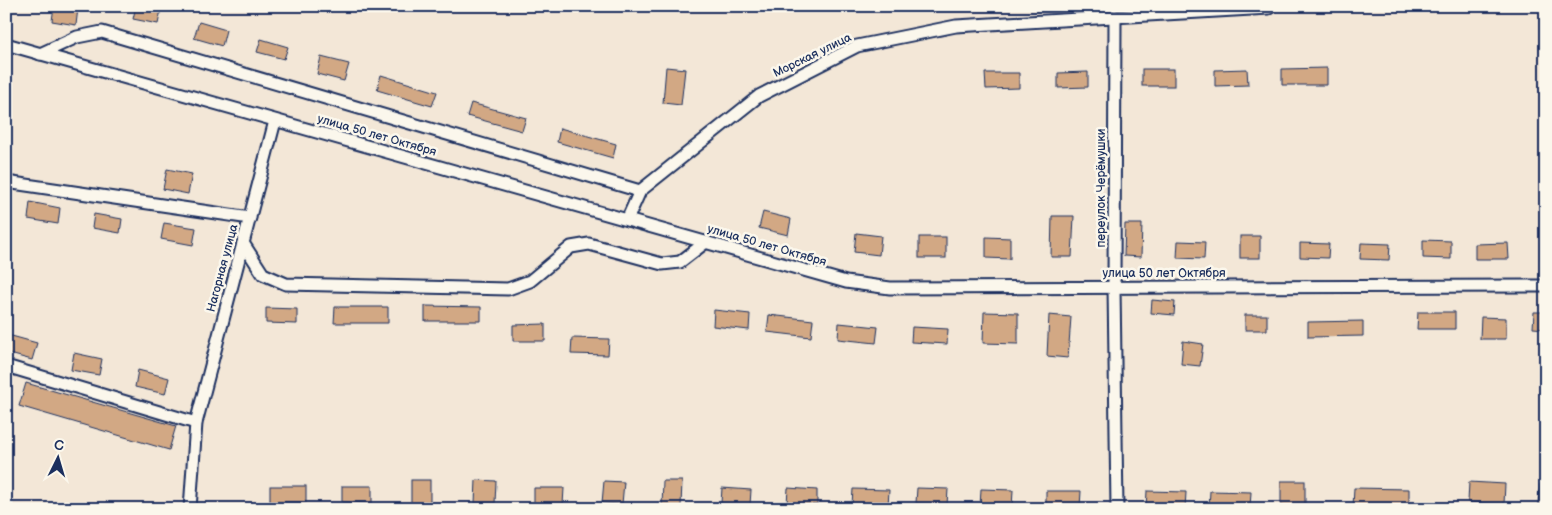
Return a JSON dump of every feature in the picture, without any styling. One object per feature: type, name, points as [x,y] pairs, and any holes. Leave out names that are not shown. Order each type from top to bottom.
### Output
[{"type":"street","name":"Морская улица","points":[[627,220],[640,191],[759,96],[857,46],[956,26],[1269,8]]},
{"type":"street","name":"переулок Черёмушки","points":[[1115,16],[1114,287],[1117,509]]},
{"type":"street","points":[[40,54],[77,37],[102,32],[640,191]]},
{"type":"street","name":"улица 50 лет Октября","points":[[6,44],[846,282],[890,288],[1546,286]]},
{"type":"street","name":"Нагорная улица","points":[[190,509],[196,423],[275,121]]},
{"type":"street","points":[[6,182],[250,218]]},
{"type":"street","points":[[243,243],[263,274],[286,284],[508,289],[530,281],[571,247],[590,244],[662,264],[680,262],[706,242]]},
{"type":"street","points":[[6,366],[196,423]]},
{"type":"building","points":[[54,6],[78,8],[76,25],[52,21]]},
{"type":"building","points":[[136,6],[161,10],[158,24],[133,19]]},
{"type":"building","points":[[199,22],[226,30],[222,46],[194,38]]},
{"type":"building","points":[[261,39],[288,47],[284,59],[257,52]]},
{"type":"building","points":[[321,57],[349,64],[344,81],[317,74]]},
{"type":"building","points":[[666,67],[685,69],[681,105],[663,103]]},
{"type":"building","points":[[1327,68],[1327,85],[1282,85],[1282,69]]},
{"type":"building","points":[[1142,69],[1174,69],[1174,86],[1142,86]]},
{"type":"building","points":[[1247,69],[1248,85],[1215,86],[1215,70]]},
{"type":"building","points":[[1088,72],[1088,87],[1058,88],[1058,73]]},
{"type":"building","points":[[985,73],[1019,73],[1019,88],[986,89]]},
{"type":"building","points":[[381,75],[437,92],[432,106],[377,90]]},
{"type":"building","points":[[471,103],[526,118],[522,131],[467,116]]},
{"type":"building","points":[[560,128],[616,144],[613,158],[557,142]]},
{"type":"building","points":[[167,169],[192,174],[188,194],[163,189]]},
{"type":"building","points":[[30,202],[60,208],[58,224],[28,219]]},
{"type":"building","points":[[763,212],[791,219],[788,235],[759,228]]},
{"type":"building","points":[[94,214],[122,219],[120,233],[92,228]]},
{"type":"building","points":[[1052,216],[1074,216],[1072,257],[1051,257]]},
{"type":"building","points":[[164,223],[196,228],[193,245],[161,239]]},
{"type":"building","points":[[1125,224],[1142,224],[1141,257],[1124,256]]},
{"type":"building","points":[[856,233],[881,236],[879,255],[854,252]]},
{"type":"building","points":[[1240,236],[1260,236],[1260,258],[1240,258]]},
{"type":"building","points":[[919,237],[946,237],[946,258],[919,258]]},
{"type":"building","points":[[986,237],[1010,238],[1010,259],[986,258]]},
{"type":"building","points":[[1423,240],[1451,241],[1451,259],[1423,258]]},
{"type":"building","points":[[1178,241],[1205,242],[1204,259],[1177,258]]},
{"type":"building","points":[[1300,243],[1329,244],[1328,258],[1300,257]]},
{"type":"building","points":[[1361,243],[1390,244],[1389,260],[1360,259]]},
{"type":"building","points":[[1508,243],[1509,259],[1475,259],[1475,244]]},
{"type":"building","points":[[1541,243],[1546,243],[1546,259],[1541,259]]},
{"type":"building","points":[[1152,300],[1175,302],[1174,315],[1151,313]]},
{"type":"building","points":[[425,306],[481,307],[481,321],[425,321]]},
{"type":"building","points":[[335,307],[388,307],[388,323],[334,323]]},
{"type":"building","points":[[266,308],[297,309],[297,324],[266,323]]},
{"type":"building","points":[[714,310],[750,314],[749,330],[713,326]]},
{"type":"building","points":[[984,312],[1018,313],[1018,344],[983,343]]},
{"type":"building","points":[[1418,312],[1455,312],[1455,329],[1417,329]]},
{"type":"building","points":[[1534,312],[1546,312],[1546,329],[1533,328]]},
{"type":"building","points":[[769,315],[813,320],[811,337],[767,332]]},
{"type":"building","points":[[1049,315],[1071,317],[1068,358],[1047,356]]},
{"type":"building","points":[[1245,315],[1267,315],[1267,330],[1245,330]]},
{"type":"building","points":[[1481,317],[1506,318],[1506,339],[1480,339]]},
{"type":"building","points":[[1363,321],[1363,336],[1308,337],[1308,322]]},
{"type":"building","points":[[839,323],[878,327],[876,343],[838,339]]},
{"type":"building","points":[[545,324],[545,341],[513,341],[513,325]]},
{"type":"building","points":[[912,327],[948,329],[947,344],[911,342]]},
{"type":"building","points":[[8,335],[37,343],[32,360],[6,353]]},
{"type":"building","points":[[572,338],[609,339],[608,355],[571,354]]},
{"type":"building","points":[[1183,341],[1203,344],[1200,366],[1181,364]]},
{"type":"building","points":[[74,353],[102,359],[99,375],[71,370]]},
{"type":"building","points":[[138,370],[169,378],[165,394],[135,387]]},
{"type":"building","points":[[26,383],[176,426],[169,450],[19,406]]},
{"type":"building","points":[[411,480],[430,480],[430,503],[411,503]]},
{"type":"building","points":[[476,480],[496,481],[495,503],[475,503]]},
{"type":"building","points":[[604,481],[624,482],[622,504],[602,503]]},
{"type":"building","points":[[663,481],[682,481],[681,506],[662,506]]},
{"type":"building","points":[[1281,481],[1305,481],[1305,506],[1281,506]]},
{"type":"building","points":[[1469,482],[1505,484],[1504,504],[1468,502]]},
{"type":"building","points":[[1540,484],[1546,484],[1546,504],[1538,503]]},
{"type":"building","points":[[270,486],[306,486],[306,502],[270,502]]},
{"type":"building","points":[[342,486],[372,486],[372,503],[342,502]]},
{"type":"building","points":[[534,488],[564,488],[563,505],[534,504]]},
{"type":"building","points":[[722,488],[751,490],[750,505],[721,503]]},
{"type":"building","points":[[788,488],[817,490],[817,505],[787,504]]},
{"type":"building","points":[[917,488],[948,489],[947,505],[916,503]]},
{"type":"building","points":[[1354,488],[1409,489],[1409,508],[1353,507]]},
{"type":"building","points":[[853,489],[889,490],[888,506],[852,505]]},
{"type":"building","points":[[981,489],[1013,490],[1012,508],[980,507]]},
{"type":"building","points":[[1046,491],[1081,491],[1080,507],[1046,506]]},
{"type":"building","points":[[1147,491],[1186,492],[1185,509],[1146,508]]},
{"type":"building","points":[[1210,491],[1251,492],[1250,508],[1209,507]]}]
